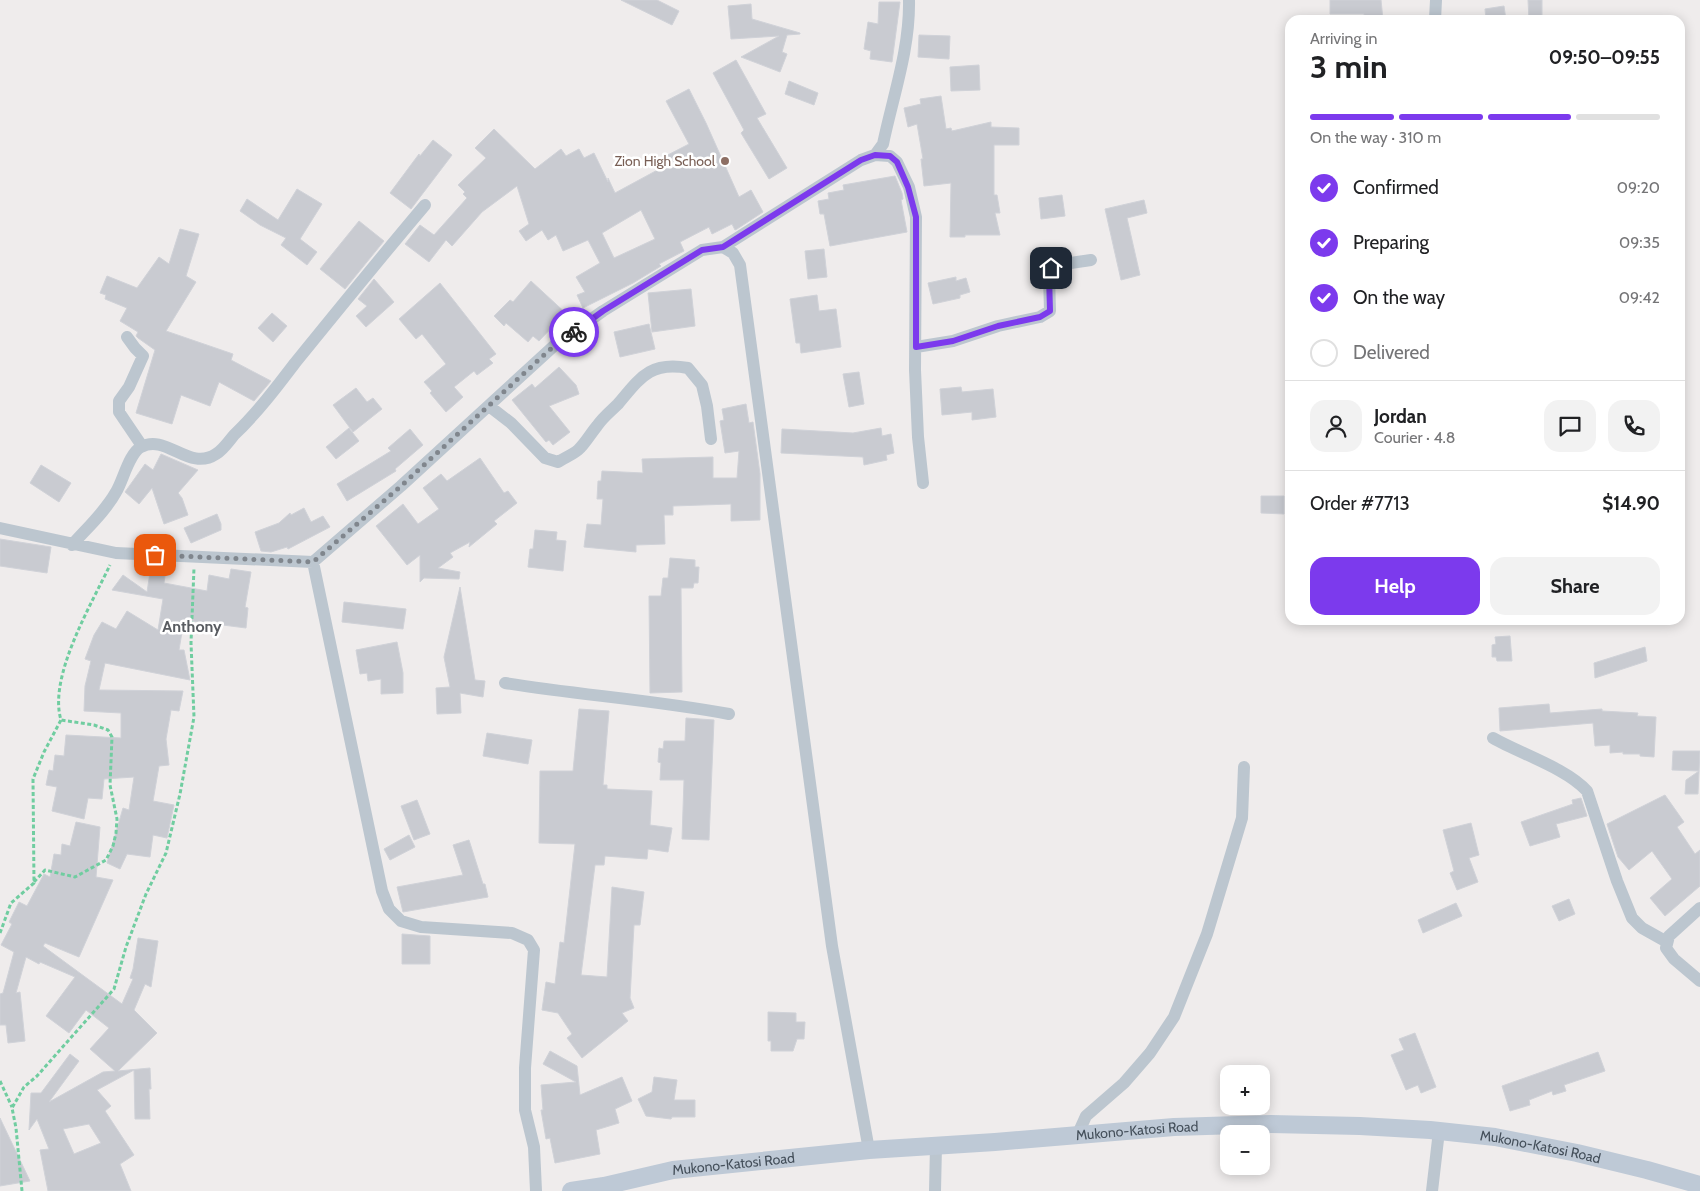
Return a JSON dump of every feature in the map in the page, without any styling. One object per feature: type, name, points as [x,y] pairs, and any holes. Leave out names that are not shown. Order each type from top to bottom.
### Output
[{"type":"main road","name":"Mukono-Katosi Road","points":[[571,1191],[604,1186],[673,1170],[869,1150],[1077,1136],[1174,1127],[1271,1124],[1360,1126],[1495,1137],[1577,1153],[1700,1185]]},
{"type":"street","points":[[875,155],[883,144],[904,58],[909,0]]},
{"type":"street","points":[[1435,15],[1436,0]]},
{"type":"street","points":[[0,528],[116,553],[313,562],[401,486],[556,344],[603,311],[702,250],[723,247],[861,160],[875,155],[890,156],[897,162],[908,187],[916,217],[918,437],[923,483]]},
{"type":"street","points":[[72,545],[117,492],[131,459],[138,448],[147,444],[159,444],[191,458],[203,459],[216,454],[252,417],[361,280],[425,205]]},
{"type":"street","points":[[723,247],[733,254],[740,265],[832,946],[869,1150]]},
{"type":"street","points":[[916,347],[953,341],[998,326],[1040,317],[1050,311],[1049,275],[1051,268],[1057,265],[1091,260]]},
{"type":"street","points":[[127,336],[143,356],[129,388],[119,401],[119,412],[142,446]]},
{"type":"street","points":[[489,406],[511,423],[545,458],[558,462],[579,450],[604,416],[618,404],[643,375],[663,367],[676,366],[688,368],[702,385],[711,439]]},
{"type":"street","points":[[313,562],[382,891],[388,909],[402,921],[421,927],[512,933],[528,940],[534,950],[525,1068],[525,1110],[534,1148],[536,1191]]},
{"type":"street","points":[[505,683],[546,690],[683,705],[729,714]]},
{"type":"street","points":[[1493,738],[1580,782],[1588,791],[1617,881],[1632,918],[1642,928],[1668,942]]},
{"type":"street","points":[[1077,1136],[1086,1116],[1124,1083],[1150,1054],[1174,1017],[1207,934],[1242,818],[1244,767]]},
{"type":"street","points":[[1700,908],[1669,936],[1666,948],[1674,959],[1700,981]]},
{"type":"street","points":[[1432,1191],[1439,1131]]},
{"type":"street","points":[[934,1191],[936,1146]]},
{"type":"path","points":[[34,883],[33,779],[44,752],[61,720],[58,710],[61,675],[80,629],[116,553]]},
{"type":"path","points":[[12,1108],[24,1087],[37,1076],[114,989],[126,948],[146,894],[166,853],[180,794],[194,717],[192,643],[194,557]]},
{"type":"path","points":[[0,932],[12,903],[45,870],[75,877],[106,860],[113,846],[117,819],[110,785],[112,737],[108,730],[94,725],[61,720]]},
{"type":"path","points":[[0,1081],[12,1108],[16,1128],[22,1191]]},
{"type":"building","points":[[621,0],[657,0],[679,11],[672,25]]},
{"type":"building","points":[[1330,0],[1381,0],[1382,15],[1330,14]]},
{"type":"building","points":[[1528,0],[1542,0],[1542,15],[1529,15]]},
{"type":"building","points":[[879,2],[900,2],[892,62],[870,59],[871,51],[864,49],[868,22],[878,24]]},
{"type":"building","points":[[751,4],[752,19],[800,33],[787,35],[782,52],[787,54],[780,72],[741,57],[779,36],[731,39],[728,6]]},
{"type":"building","points":[[1504,6],[1505,15],[1486,15],[1485,9]]},
{"type":"building","points":[[919,35],[950,36],[949,59],[918,57]]},
{"type":"building","points":[[736,60],[766,114],[757,118],[787,168],[769,179],[741,133],[744,130],[713,73]]},
{"type":"building","points":[[979,65],[980,90],[951,91],[950,67]]},
{"type":"building","points":[[789,81],[818,93],[814,105],[785,94]]},
{"type":"building","points":[[689,89],[739,197],[751,190],[763,212],[735,230],[732,224],[712,234],[709,227],[680,242],[684,251],[659,264],[661,266],[633,283],[583,308],[577,295],[585,292],[576,277],[600,263],[588,240],[563,251],[556,235],[548,240],[542,230],[526,241],[519,231],[529,224],[517,186],[482,212],[452,246],[446,240],[429,262],[405,244],[420,225],[434,235],[467,198],[463,194],[465,192],[458,185],[486,158],[475,148],[494,129],[535,169],[561,149],[566,156],[579,149],[584,158],[594,153],[615,193],[663,167],[660,159],[689,144],[666,101]],"holes":[[[641,210],[655,239],[614,258],[602,233]]]},
{"type":"building","points":[[941,96],[946,129],[951,128],[952,131],[991,122],[991,127],[1019,128],[1019,145],[994,145],[994,195],[997,195],[1000,213],[995,213],[1000,235],[950,237],[951,183],[924,186],[921,159],[923,159],[917,124],[908,127],[904,108],[921,104],[920,99]]},
{"type":"building","points":[[433,140],[452,155],[411,209],[390,193],[419,154],[420,156]]},
{"type":"building","points":[[895,176],[902,193],[903,199],[901,200],[907,232],[830,246],[824,214],[820,214],[818,201],[829,199],[828,193],[844,190],[843,185]]},
{"type":"building","points":[[297,189],[322,204],[300,239],[317,252],[307,265],[281,245],[286,238],[260,225],[240,211],[247,199],[278,220]]},
{"type":"building","points":[[1062,195],[1065,216],[1041,219],[1039,198]]},
{"type":"building","points":[[1144,200],[1147,213],[1127,218],[1140,275],[1121,280],[1105,209]]},
{"type":"building","points":[[359,221],[384,241],[345,289],[320,269]]},
{"type":"building","points":[[180,229],[199,234],[186,276],[196,282],[166,331],[233,354],[231,360],[271,381],[254,401],[219,382],[210,406],[181,395],[172,424],[136,413],[155,350],[136,336],[138,332],[120,321],[127,308],[105,299],[106,295],[100,293],[107,276],[137,288],[159,257],[169,264]]},
{"type":"building","points":[[824,249],[827,277],[808,279],[805,251]]},
{"type":"building","points":[[956,277],[956,281],[966,278],[970,292],[960,295],[960,298],[933,304],[928,283]]},
{"type":"building","points":[[374,279],[394,302],[366,327],[356,316],[367,306],[358,299]]},
{"type":"building","points":[[531,281],[570,317],[562,327],[557,322],[539,341],[533,336],[528,342],[506,323],[504,326],[494,316],[510,300],[513,302]]},
{"type":"building","points":[[440,283],[496,354],[489,359],[493,363],[477,375],[474,371],[454,387],[463,397],[446,412],[430,393],[432,391],[424,382],[446,364],[422,334],[416,339],[399,319]]},
{"type":"building","points":[[691,289],[695,326],[652,332],[648,293]]},
{"type":"building","points":[[817,295],[819,311],[836,309],[841,347],[801,353],[800,343],[796,343],[790,299]]},
{"type":"building","points":[[272,313],[287,326],[273,342],[258,328]]},
{"type":"building","points":[[649,324],[655,349],[620,357],[614,332]]},
{"type":"building","points":[[559,367],[576,385],[579,394],[549,406],[570,432],[553,445],[549,440],[546,442],[512,400],[532,384],[535,388]]},
{"type":"building","points":[[859,372],[864,404],[849,407],[843,374]]},
{"type":"building","points":[[961,387],[962,392],[993,389],[996,417],[972,420],[972,412],[942,415],[940,389]]},
{"type":"building","points":[[356,388],[367,402],[373,398],[382,409],[353,432],[333,405]]},
{"type":"building","points":[[746,404],[749,423],[753,422],[760,474],[760,520],[731,521],[731,504],[673,506],[673,515],[664,515],[665,544],[636,545],[636,552],[584,547],[587,524],[601,525],[603,499],[597,499],[598,481],[601,481],[602,471],[643,473],[642,459],[713,457],[713,478],[737,478],[739,451],[725,453],[720,421],[724,420],[722,409]]},
{"type":"building","points":[[349,428],[359,441],[336,459],[326,447]]},
{"type":"building","points":[[881,428],[882,436],[891,434],[894,453],[886,455],[887,460],[864,465],[863,457],[781,453],[782,429],[853,433]]},
{"type":"building","points":[[410,429],[423,445],[395,469],[396,471],[347,501],[337,484],[391,451],[388,448]]},
{"type":"building","points":[[161,454],[198,470],[178,493],[182,498],[188,515],[164,524],[152,488],[139,504],[125,492],[145,464],[153,470]]},
{"type":"building","points":[[480,458],[504,493],[508,491],[517,503],[494,521],[497,524],[469,547],[470,542],[450,553],[453,557],[438,568],[460,572],[459,579],[424,578],[420,582],[420,555],[407,565],[376,526],[403,504],[418,524],[439,509],[423,488],[441,474],[447,481]]},
{"type":"building","points":[[41,465],[71,483],[59,502],[30,483]]},
{"type":"building","points":[[1261,496],[1284,496],[1284,514],[1261,513]]},
{"type":"building","points":[[304,508],[311,522],[323,516],[330,527],[288,549],[287,547],[271,552],[261,551],[255,532],[279,523],[290,513],[291,515]]},
{"type":"building","points":[[217,514],[221,530],[191,543],[184,528]]},
{"type":"building","points":[[535,530],[557,532],[556,540],[566,541],[563,571],[528,567],[530,549],[533,549]]},
{"type":"building","points":[[0,539],[51,547],[47,573],[0,566]]},
{"type":"building","points":[[670,558],[695,560],[695,567],[699,567],[698,583],[694,583],[693,588],[681,588],[682,692],[650,693],[649,596],[661,596],[663,578],[668,578]]},
{"type":"building","points":[[151,566],[166,569],[164,583],[207,591],[209,575],[229,579],[231,569],[251,572],[245,607],[248,608],[246,628],[184,620],[179,650],[184,650],[190,680],[105,663],[99,690],[183,691],[179,711],[171,710],[166,739],[169,765],[159,766],[153,801],[174,805],[167,838],[153,835],[150,857],[127,854],[120,869],[107,863],[123,808],[129,810],[134,777],[104,779],[102,799],[88,798],[84,819],[52,811],[57,787],[46,785],[49,770],[53,771],[55,755],[64,756],[66,735],[121,738],[121,713],[84,711],[85,686],[91,661],[85,659],[94,635],[102,622],[116,629],[127,611],[158,630],[163,599],[112,590],[123,575],[147,592]]},
{"type":"building","points":[[460,587],[475,680],[485,681],[483,697],[460,693],[461,713],[437,714],[436,688],[450,687],[444,657]]},
{"type":"building","points":[[344,602],[406,609],[403,629],[342,622]]},
{"type":"building","points":[[1510,636],[1512,661],[1497,661],[1496,657],[1492,657],[1492,645],[1496,644],[1495,637]]},
{"type":"building","points":[[397,642],[403,673],[403,693],[381,694],[381,679],[368,681],[367,673],[360,674],[356,650]]},
{"type":"building","points":[[1645,647],[1647,661],[1595,678],[1594,663]]},
{"type":"building","points":[[1549,704],[1550,713],[1602,709],[1602,711],[1638,713],[1637,716],[1656,717],[1654,757],[1640,756],[1640,754],[1623,754],[1623,752],[1610,753],[1610,745],[1595,746],[1593,723],[1500,731],[1499,708]]},
{"type":"building","points":[[579,709],[609,711],[603,785],[607,785],[607,789],[652,791],[650,825],[672,828],[668,852],[648,849],[647,859],[605,856],[604,865],[595,865],[581,975],[607,977],[612,887],[644,892],[640,925],[634,925],[630,998],[634,1008],[622,1013],[628,1021],[582,1058],[567,1038],[572,1034],[558,1013],[542,1010],[546,982],[555,984],[560,942],[564,943],[575,844],[539,843],[540,771],[573,771]]},
{"type":"building","points":[[686,718],[714,720],[709,840],[682,839],[684,780],[660,780],[661,763],[658,762],[659,748],[663,749],[664,741],[685,741]]},
{"type":"building","points":[[487,733],[532,740],[528,764],[483,756]]},
{"type":"building","points":[[1673,751],[1700,751],[1698,794],[1685,794],[1686,780],[1699,771],[1672,770]]},
{"type":"building","points":[[1665,795],[1684,822],[1677,827],[1695,854],[1700,850],[1700,886],[1665,916],[1650,898],[1672,879],[1652,851],[1629,870],[1618,857],[1607,824]]},
{"type":"building","points":[[1581,798],[1587,816],[1556,824],[1560,837],[1530,846],[1521,822],[1573,804],[1572,800]]},
{"type":"building","points":[[417,800],[430,834],[414,840],[401,806]]},
{"type":"building","points":[[76,822],[100,827],[96,877],[113,880],[79,957],[45,943],[43,946],[122,1004],[133,979],[130,978],[138,938],[158,941],[151,987],[145,984],[134,1010],[157,1033],[118,1071],[150,1068],[150,1119],[135,1119],[134,1070],[97,1090],[111,1106],[105,1111],[134,1155],[120,1164],[131,1191],[48,1191],[40,1150],[49,1149],[37,1119],[29,1130],[31,1093],[41,1093],[70,1054],[79,1061],[49,1102],[103,1072],[115,1071],[90,1049],[109,1028],[86,1010],[69,1033],[46,1016],[75,977],[40,962],[39,964],[26,957],[16,993],[20,992],[25,1041],[8,1043],[6,1025],[0,1025],[0,994],[3,993],[14,952],[1,945],[12,924],[9,922],[19,902],[27,906],[44,874],[50,877],[54,854],[61,855],[62,844],[70,846]],"holes":[[[89,1124],[101,1143],[74,1154],[63,1129]]]},
{"type":"building","points":[[1471,823],[1479,855],[1469,858],[1478,882],[1457,890],[1450,873],[1454,871],[1443,830]]},
{"type":"building","points":[[409,835],[415,847],[390,860],[384,849]]},
{"type":"building","points":[[469,840],[488,897],[403,912],[397,887],[463,875],[453,845]]},
{"type":"building","points":[[1569,899],[1575,914],[1559,921],[1552,906]]},
{"type":"building","points":[[1456,903],[1462,916],[1423,933],[1418,920]]},
{"type":"building","points":[[402,934],[430,936],[430,964],[402,964]]},
{"type":"building","points":[[768,1012],[796,1013],[796,1022],[805,1022],[804,1039],[797,1039],[793,1051],[771,1051],[771,1041],[768,1041]]},
{"type":"building","points":[[1415,1033],[1436,1087],[1421,1093],[1418,1085],[1406,1090],[1391,1055],[1404,1050],[1399,1039]]},
{"type":"building","points":[[550,1051],[577,1066],[580,1095],[622,1077],[632,1101],[615,1109],[619,1123],[596,1130],[600,1154],[555,1163],[550,1138],[546,1139],[541,1110],[543,1110],[541,1085],[576,1082],[543,1064]]},
{"type":"building","points":[[1598,1052],[1605,1071],[1564,1085],[1566,1091],[1553,1095],[1552,1091],[1529,1100],[1530,1105],[1510,1111],[1502,1086]]},
{"type":"building","points":[[654,1077],[677,1080],[674,1100],[695,1100],[695,1117],[672,1117],[671,1119],[646,1116],[638,1099],[652,1092]]},
{"type":"building","points":[[0,1118],[30,1181],[0,1186]]},
{"type":"way so far","points":[[155,555],[313,562],[401,486],[556,344],[574,332]]},
{"type":"place","name":"Zion High School","points":[[725,161]]},
{"type":"district","name":"Anthony","points":[[192,626]]},
{"type":"route","points":[[574,332],[603,311],[702,250],[723,247],[861,160],[875,155],[890,156],[897,162],[908,187],[916,217],[916,347],[953,341],[998,326],[1040,317],[1050,311],[1049,275],[1051,268]]}]
